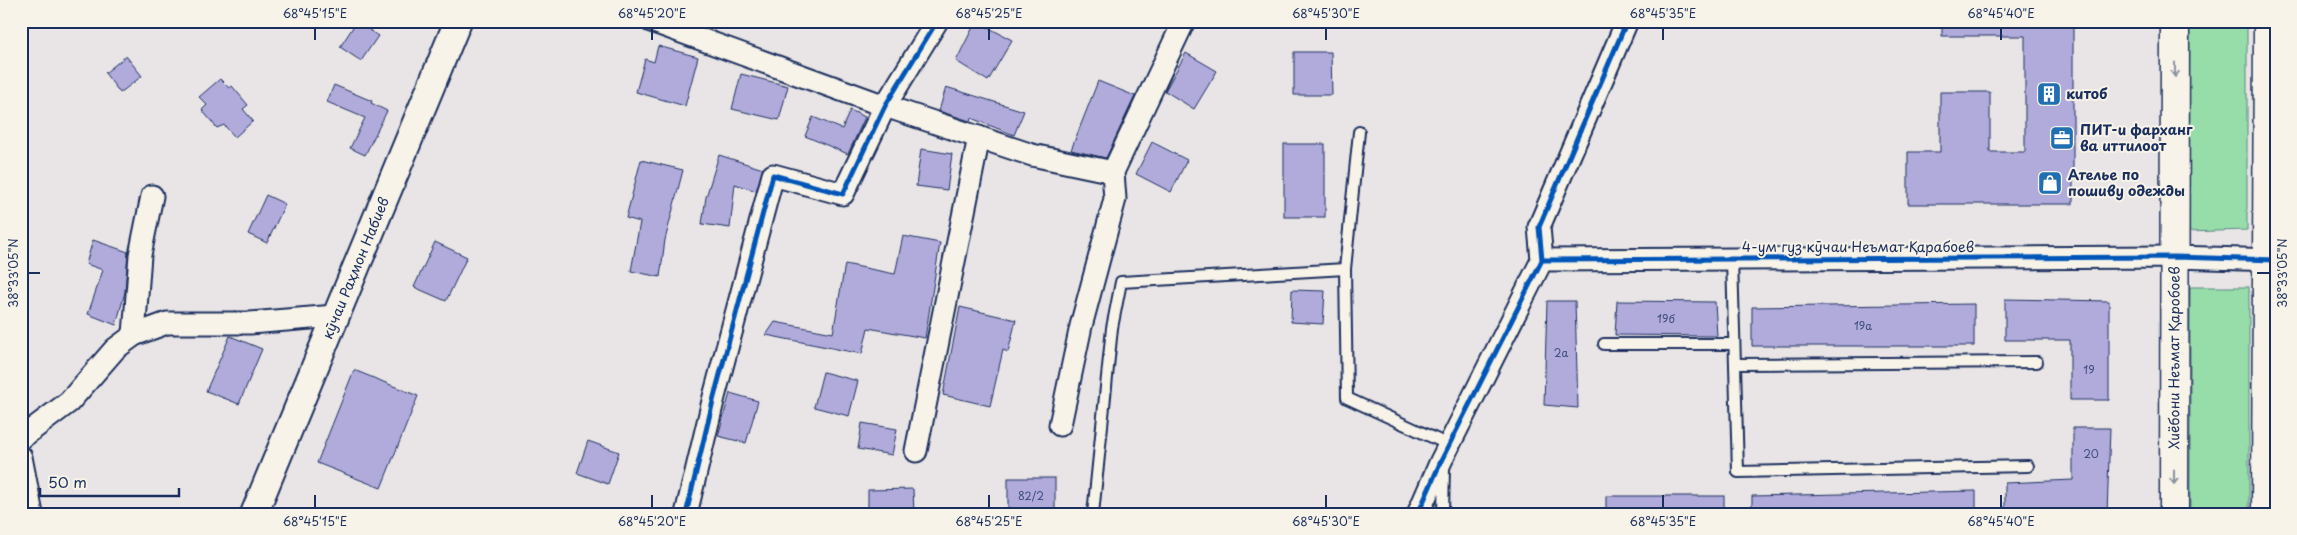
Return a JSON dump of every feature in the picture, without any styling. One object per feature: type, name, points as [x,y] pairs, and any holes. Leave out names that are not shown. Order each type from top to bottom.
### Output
[{"type":"highway","name":"Хиёбони Неъмат Қаробоев","points":[[2174,514],[2175,21]]},
{"type":"highway","points":[[2266,514],[2271,260],[2268,21]]},
{"type":"street","name":"кӯчаи Раҳмон Набиев","points":[[254,514],[334,316],[458,21]]},
{"type":"street","points":[[651,21],[886,106],[1032,155],[1113,172]]},
{"type":"street","points":[[686,514],[714,397],[773,175],[843,194],[886,106],[937,21]]},
{"type":"street","points":[[1060,425],[1081,326],[1115,198],[1113,172],[1184,21]]},
{"type":"street","points":[[1418,514],[1445,453],[1542,260],[1539,227],[1627,21]]},
{"type":"street","points":[[916,451],[979,137]]},
{"type":"street","points":[[134,336],[140,255],[152,196]]},
{"type":"street","name":"4-ум гуз кӯчаи Неъмат Қарабоев","points":[[1542,260],[2174,257],[2271,260]]},
{"type":"street","points":[[21,438],[68,402],[115,349],[134,336],[167,323],[250,323],[334,316]]},
{"type":"street","points":[[21,457],[32,514]]},
{"type":"lane","points":[[1358,132],[1345,269],[1347,398],[1445,453],[1443,514]]},
{"type":"lane","points":[[1732,259],[1738,472],[2028,466]]},
{"type":"lane","points":[[1093,514],[1112,328],[1121,282],[1345,269]]},
{"type":"lane","points":[[1604,344],[1734,344]]},
{"type":"lane","points":[[1735,364],[2037,362]]},
{"type":"green space","points":[[2187,21],[2247,21],[2247,230],[2186,232]]},
{"type":"green space","points":[[2190,287],[2249,287],[2249,514],[2190,514]]},
{"type":"building","points":[[357,21],[378,36],[361,61],[340,47]]},
{"type":"building","points":[[976,21],[1012,40],[988,81],[956,61]]},
{"type":"building","name":"китоб","points":[[1942,21],[2073,21],[2073,204],[1908,204],[1908,152],[1940,152],[1940,92],[1990,92],[1990,152],[2025,152],[2025,36],[1942,36]]},
{"type":"building","points":[[658,46],[698,57],[685,106],[636,92],[645,59],[654,62]]},
{"type":"building","points":[[1294,52],[1331,52],[1332,95],[1294,95]]},
{"type":"building","points":[[1186,53],[1217,71],[1194,109],[1165,91]]},
{"type":"building","points":[[126,56],[142,76],[120,93],[105,73]]},
{"type":"building","points":[[741,74],[788,86],[779,120],[732,109]]},
{"type":"building","points":[[220,79],[229,88],[232,86],[248,105],[243,109],[253,121],[235,137],[224,125],[217,128],[202,110],[207,105],[199,97]]},
{"type":"building","points":[[1098,81],[1135,96],[1106,158],[1071,150]]},
{"type":"building","points":[[334,85],[372,101],[371,103],[387,111],[365,155],[350,148],[365,118],[327,102]]},
{"type":"building","points":[[946,87],[1024,111],[1014,135],[971,118],[970,121],[939,111]]},
{"type":"building","points":[[850,110],[865,117],[848,154],[805,136],[813,117],[842,129]]},
{"type":"building","points":[[1152,142],[1187,160],[1171,192],[1136,174]]},
{"type":"building","points":[[1284,144],[1325,144],[1325,217],[1284,217]]},
{"type":"building","points":[[921,149],[952,154],[947,190],[916,186]]},
{"type":"building","points":[[719,155],[763,169],[756,191],[735,184],[730,228],[702,224],[706,197]]},
{"type":"building","points":[[641,160],[683,170],[665,240],[660,277],[631,271],[640,222],[626,218]]},
{"type":"building","points":[[266,195],[285,204],[267,243],[248,234]]},
{"type":"building","points":[[903,236],[940,243],[925,338],[868,328],[862,354],[766,335],[775,322],[833,333],[845,264],[895,274]]},
{"type":"building","points":[[93,240],[128,252],[125,292],[116,325],[88,314],[103,270],[86,264]]},
{"type":"building","points":[[435,242],[467,257],[446,301],[414,287]]},
{"type":"building","points":[[1292,290],[1325,291],[1323,324],[1291,322]]},
{"type":"building","points":[[2005,299],[2109,301],[2109,400],[2070,400],[2070,340],[2005,340]]},
{"type":"building","points":[[1547,301],[1575,301],[1578,408],[1544,405]]},
{"type":"building","points":[[1617,301],[1715,302],[1717,336],[1615,335]]},
{"type":"building","points":[[1974,304],[1974,346],[1752,346],[1752,307]]},
{"type":"building","points":[[960,307],[1016,320],[1008,352],[1003,350],[990,406],[943,395]]},
{"type":"building","points":[[230,336],[262,349],[239,404],[206,391]]},
{"type":"building","points":[[354,370],[418,396],[381,488],[317,463]]},
{"type":"building","points":[[823,372],[858,381],[849,416],[814,407]]},
{"type":"building","points":[[730,393],[758,401],[746,443],[718,436]]},
{"type":"building","points":[[862,423],[897,429],[892,455],[858,449]]},
{"type":"building","points":[[2073,428],[2110,428],[2107,514],[2005,514],[2005,483],[2073,480]]},
{"type":"building","points":[[588,441],[619,452],[608,484],[577,473]]},
{"type":"building","points":[[1008,478],[1055,478],[1055,514],[1008,514]]},
{"type":"building","points":[[913,489],[914,514],[868,514],[868,490]]},
{"type":"building","points":[[1976,491],[1976,514],[1752,514],[1752,496]]},
{"type":"building","points":[[1606,496],[1724,496],[1724,514],[1606,514]]},
{"type":"cycle path","points":[[686,514],[714,397],[773,175],[843,194],[885,106],[937,21]]},
{"type":"cycle path","points":[[1418,514],[1441,461],[1542,260],[1539,227],[1627,21]]},
{"type":"cycle path","points":[[1542,260],[2175,257],[2276,260]]},
{"type":"place","name":"китоб","points":[[2049,94]]},
{"type":"place","name":"ПИТ-и фарханг ва иттилоот","points":[[2062,138]]},
{"type":"place","name":"Ателье по пошиву одежды","points":[[2050,183]]}]
